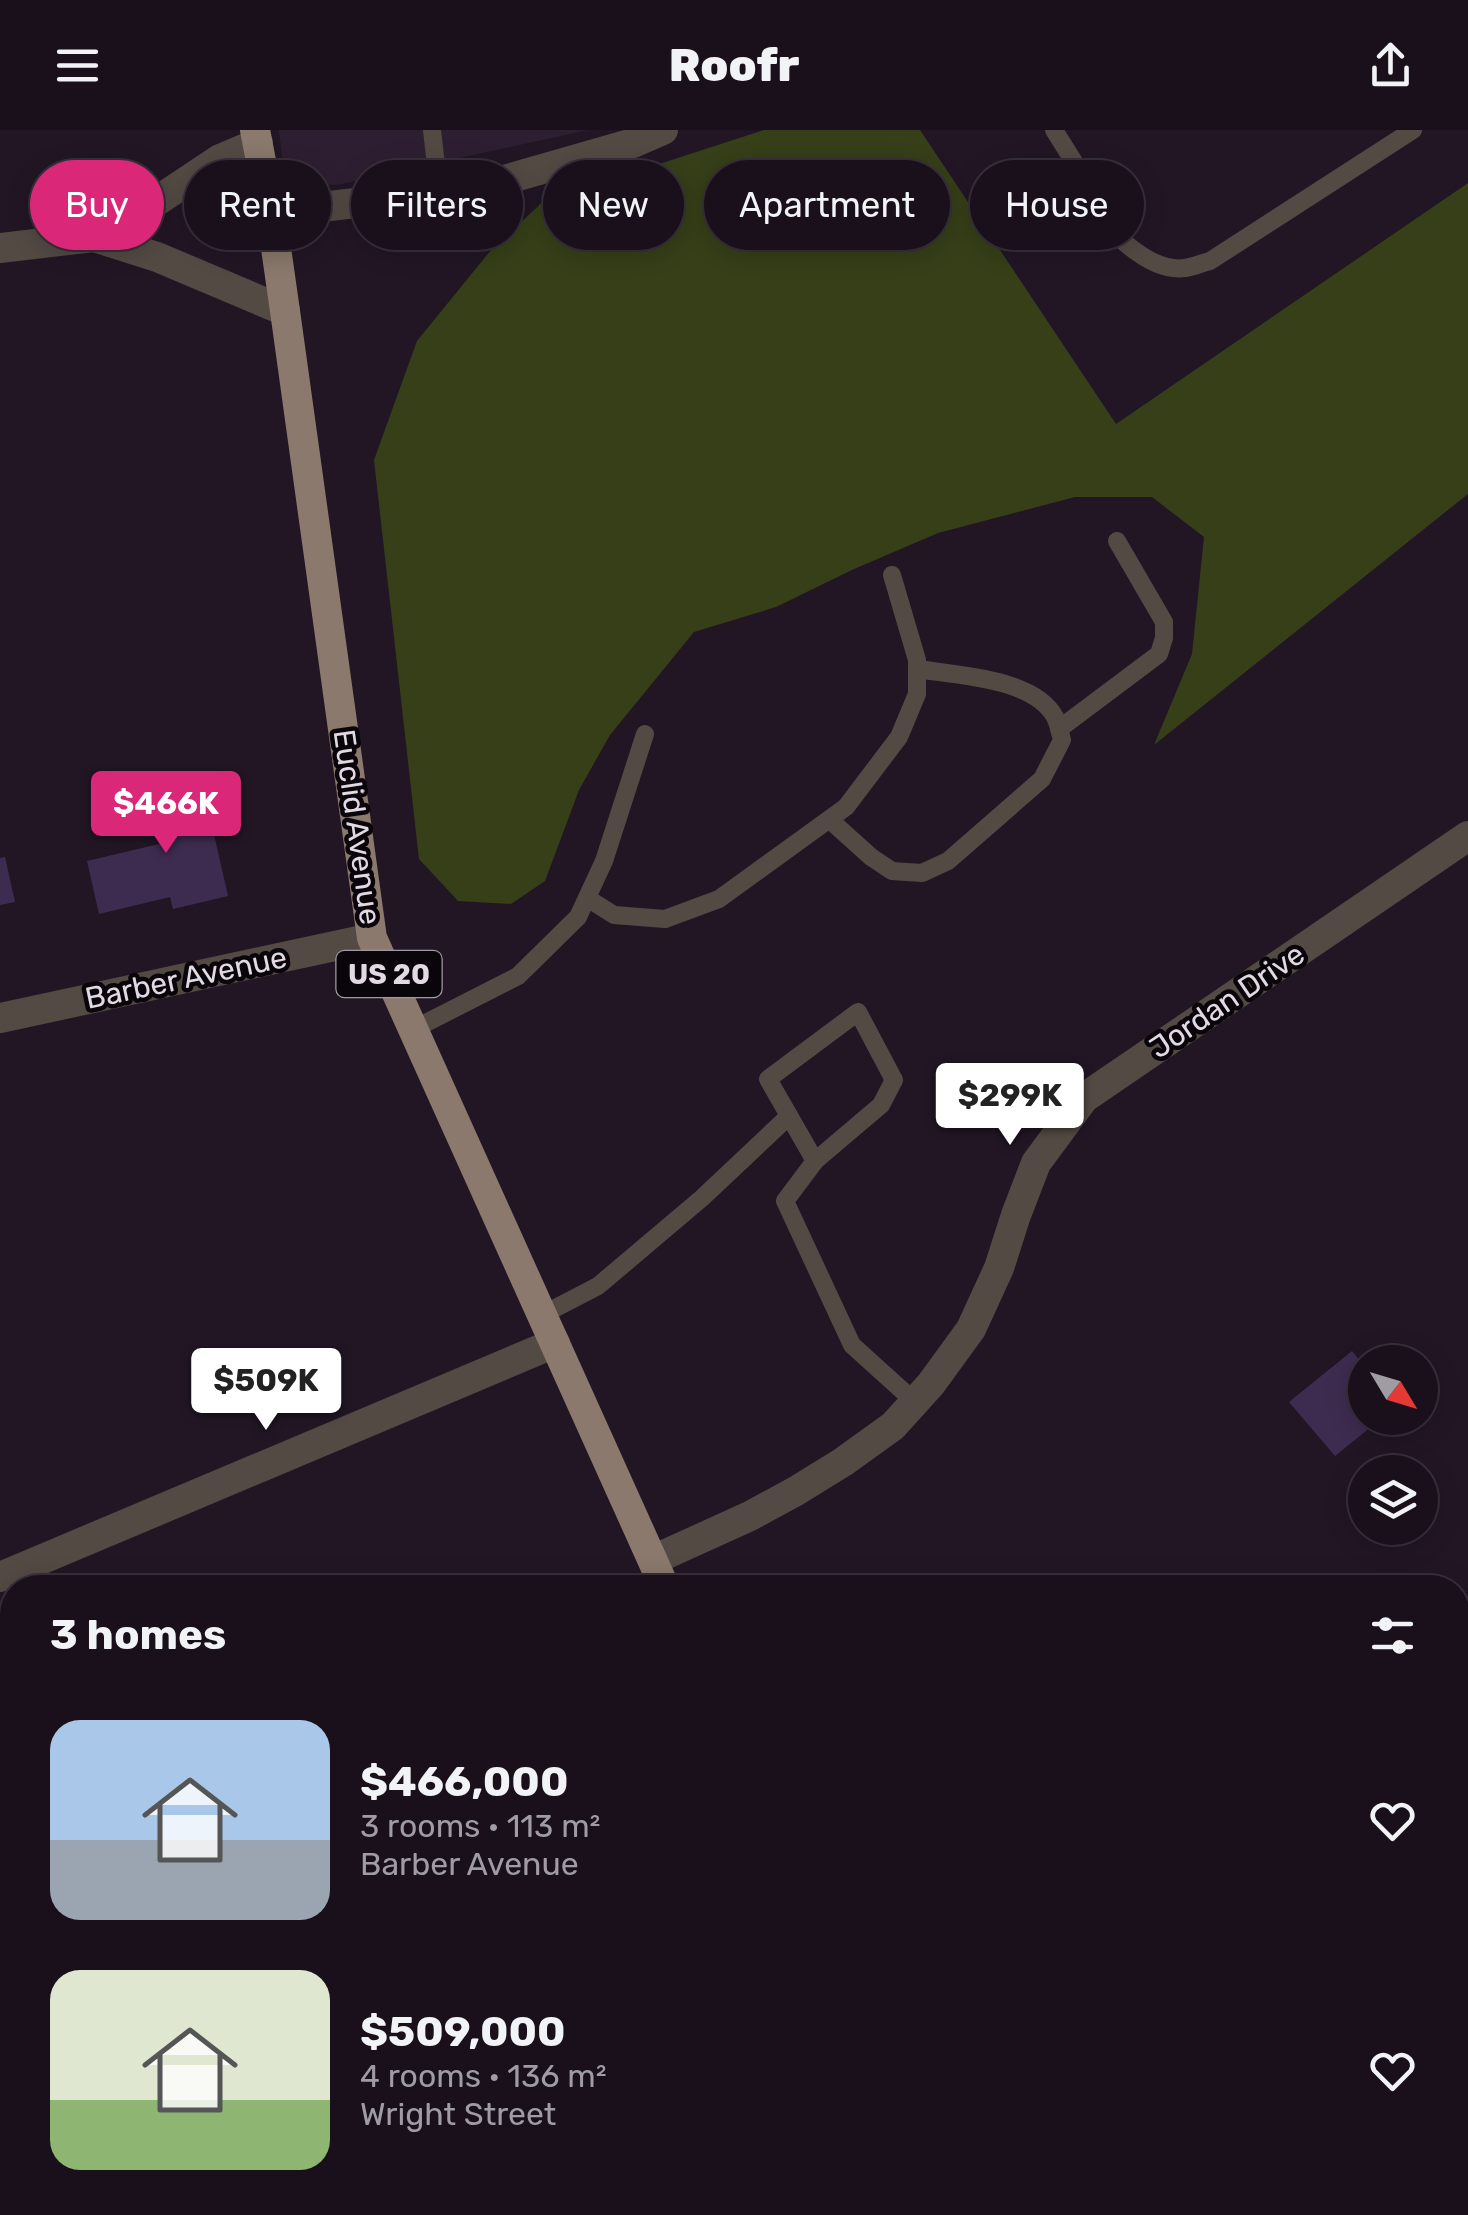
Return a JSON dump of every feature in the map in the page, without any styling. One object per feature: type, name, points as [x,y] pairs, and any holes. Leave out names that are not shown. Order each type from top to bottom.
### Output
[{"type":"main road","name":"Euclid Avenue","points":[[276,250],[372,938],[659,1574]]},
{"type":"street","points":[[523,174],[633,144],[663,130]]},
{"type":"street","points":[[164,197],[256,136]]},
{"type":"street","points":[[0,248],[30,244]]},
{"type":"street","points":[[137,250],[285,311]]},
{"type":"street","name":"Jordan Drive","points":[[659,1574],[843,1462],[893,1426],[915,1402],[970,1328],[998,1268],[1036,1163],[1084,1098],[1468,836]]},
{"type":"street","name":"Barber Avenue","points":[[0,1018],[372,938]]},
{"type":"street","points":[[5,1575],[555,1343]]},
{"type":"lane","points":[[432,130],[435,160]]},
{"type":"lane","points":[[1054,130],[1124,242],[1140,256],[1183,269],[1210,261],[1413,130]]},
{"type":"lane","points":[[1058,729],[1159,654],[1164,622],[1117,542]]},
{"type":"lane","points":[[587,898],[614,914],[665,920],[719,899],[846,808],[899,737],[917,694],[917,660],[892,575]]},
{"type":"lane","points":[[830,820],[892,871],[922,874],[948,862],[1042,779],[1062,740],[1054,715],[1029,691],[917,669]]},
{"type":"lane","points":[[414,1029],[518,976],[578,917],[604,861],[644,734]]},
{"type":"lane","points":[[815,1162],[768,1078],[858,1012],[894,1080],[882,1105],[815,1162],[785,1202],[852,1345],[915,1402]]},
{"type":"lane","points":[[542,1315],[598,1286],[702,1198],[789,1116]]},
{"type":"shaded area","points":[[279,130],[588,130],[451,160],[351,160],[351,182],[337,185],[331,185],[331,160],[282,160]]},
{"type":"green space","points":[[764,130],[920,130],[940,160],[704,160],[704,250],[950,250],[950,175],[970,205],[970,250],[1000,250],[1116,424],[1468,183],[1468,494],[1154,745],[1192,654],[1204,537],[1152,497],[1075,497],[938,533],[776,607],[694,632],[610,735],[579,790],[545,881],[511,904],[458,901],[419,859],[374,460],[417,341],[491,250],[523,250],[523,220],[543,202],[543,250],[684,250],[684,160],[672,160]]},
{"type":"building","points":[[201,777],[228,896],[173,909],[170,897],[99,914],[87,861],[159,844],[147,790]]},
{"type":"building","points":[[5,857],[15,902],[0,905],[0,858]]},
{"type":"building","points":[[1348,1354],[1348,1435],[1361,1435],[1335,1456],[1289,1402]]}]
